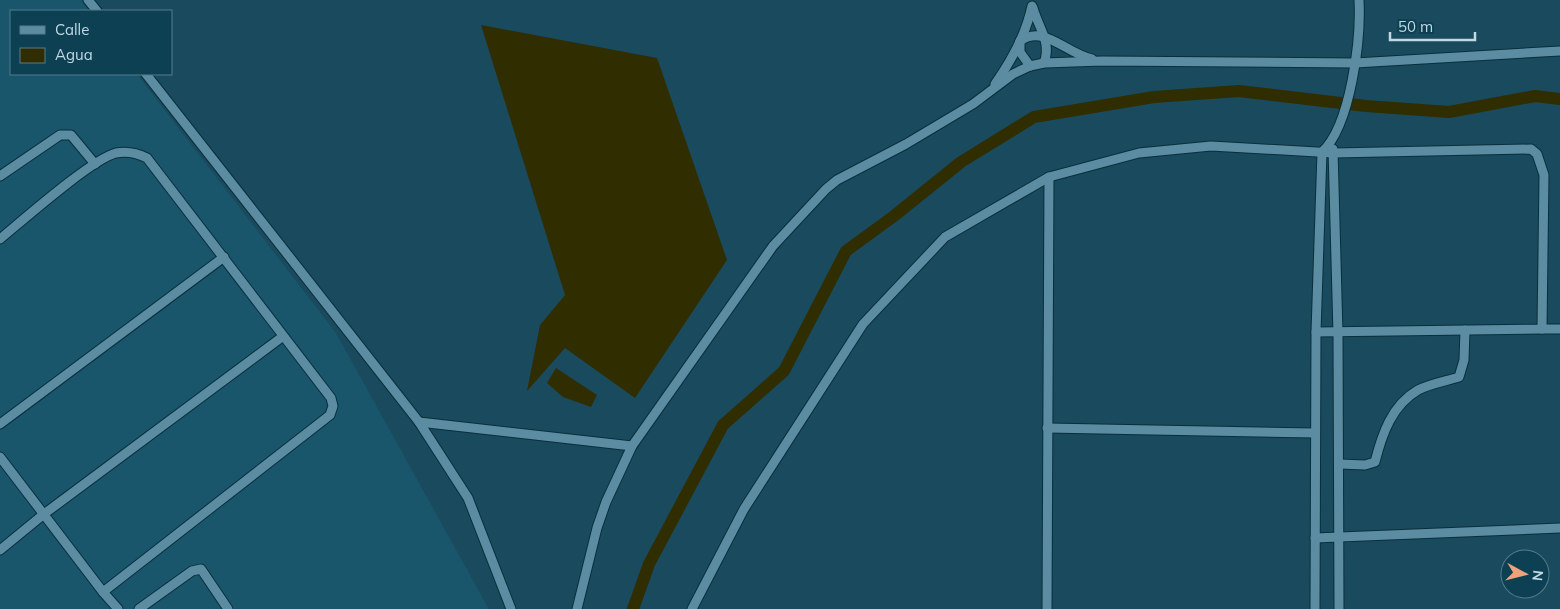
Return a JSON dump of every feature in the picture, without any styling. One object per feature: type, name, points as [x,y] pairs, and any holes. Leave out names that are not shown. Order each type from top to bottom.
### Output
[{"type":"street","points":[[88,0],[96,10]]},
{"type":"street","points":[[1339,609],[1340,464],[1332,148],[1353,83],[1359,0]]},
{"type":"street","points":[[1032,3],[1039,26],[1045,35],[1047,46],[1044,63]]},
{"type":"street","points":[[989,92],[1001,76],[1020,42],[1032,3]]},
{"type":"street","points":[[1020,42],[1031,35],[1045,35],[1072,52],[1102,61]]},
{"type":"street","points":[[1020,42],[1020,52],[1030,66]]},
{"type":"street","points":[[577,609],[597,528],[606,502],[632,446],[773,246],[826,189],[838,180],[906,144],[973,104],[1030,66],[1044,63],[1102,61],[1354,63],[1560,52]]},
{"type":"street","points":[[147,75],[419,422],[468,498],[511,609]]},
{"type":"street","points":[[0,176],[60,134],[66,133],[71,135],[95,164]]},
{"type":"street","points":[[692,609],[744,510],[863,324],[945,237],[1049,177],[1138,153],[1211,146],[1322,152],[1332,148],[1531,149],[1537,154],[1544,175],[1542,329]]},
{"type":"street","points":[[1315,609],[1316,332],[1322,152]]},
{"type":"street","points":[[0,239],[95,164],[116,153],[135,153],[147,158],[224,257],[282,337],[331,398],[333,406],[330,415],[103,592]]},
{"type":"street","points":[[1047,609],[1049,177]]},
{"type":"street","points":[[0,424],[224,257]]},
{"type":"street","points":[[1316,332],[1338,334],[1560,329]]},
{"type":"street","points":[[1340,464],[1365,465],[1375,462],[1380,440],[1393,413],[1418,390],[1459,377],[1464,360],[1465,330]]},
{"type":"street","points":[[0,550],[44,514],[282,337]]},
{"type":"street","points":[[419,422],[632,446]]},
{"type":"street","points":[[1047,428],[1315,433]]},
{"type":"street","points":[[0,457],[118,609]]},
{"type":"street","points":[[1315,538],[1560,528]]},
{"type":"street","points":[[139,609],[192,571],[201,569],[228,609]]},
{"type":"shaded area","points":[[0,0],[81,0],[88,10],[10,10],[10,75],[138,75],[336,333],[489,609],[0,609]]},
{"type":"water","points":[[481,25],[657,58],[727,260],[635,398],[565,348],[527,391],[540,325],[565,295]]},
{"type":"water","points":[[556,368],[597,395],[591,407],[563,397],[547,383]]},
{"type":"waterway","points":[[633,609],[649,564],[723,425],[784,371],[846,251],[894,216],[961,162],[1034,117],[1154,97],[1239,91],[1366,106],[1449,112],[1535,96],[1560,99]]}]
